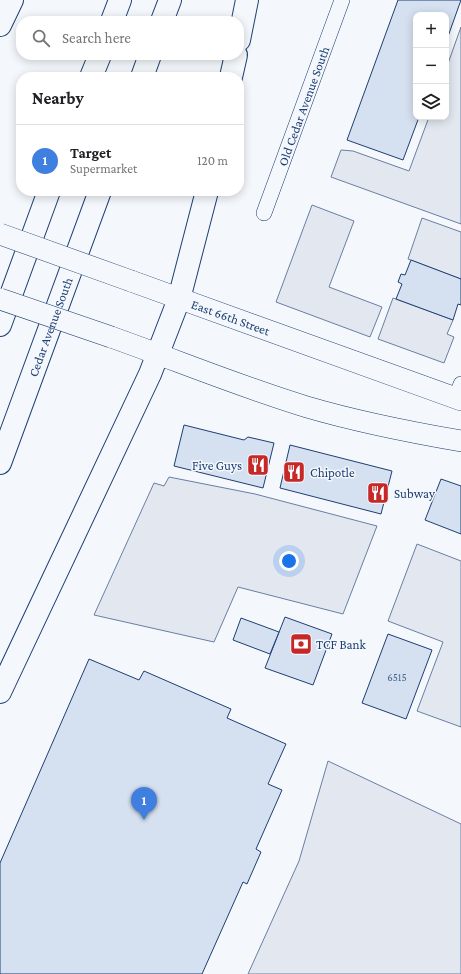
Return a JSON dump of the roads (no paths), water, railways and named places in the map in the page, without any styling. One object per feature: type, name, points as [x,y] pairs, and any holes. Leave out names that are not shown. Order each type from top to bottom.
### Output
[{"type":"highway","points":[[0,26],[12,0]]},
{"type":"highway","points":[[114,16],[120,0]]},
{"type":"highway","points":[[164,16],[170,0]]},
{"type":"highway","points":[[244,16],[247,0]]},
{"type":"highway","points":[[93,72],[98,60]]},
{"type":"highway","points":[[144,72],[148,60]]},
{"type":"highway","points":[[232,72],[235,60]]},
{"type":"highway","points":[[0,325],[47,196]]},
{"type":"highway","name":"Cedar Avenue South","points":[[0,464],[98,196]]},
{"type":"highway","points":[[0,692],[150,374],[179,299],[206,196]]},
{"type":"main road","name":"East 66th Street","points":[[0,234],[179,299],[459,394]]},
{"type":"main road","points":[[0,299],[111,337],[252,389],[310,408],[381,426],[461,441]]},
{"type":"street","name":"Old Cedar Avenue South","points":[[264,212],[342,0]]},
{"type":"place","name":"Five Guys","points":[[258,465]]},
{"type":"place","name":"Chipotle","points":[[294,472]]},
{"type":"place","name":"Subway","points":[[378,493]]},
{"type":"place","name":"TCF Bank","points":[[301,644]]},
{"type":"place","name":"Target","points":[[144,820]]}]
